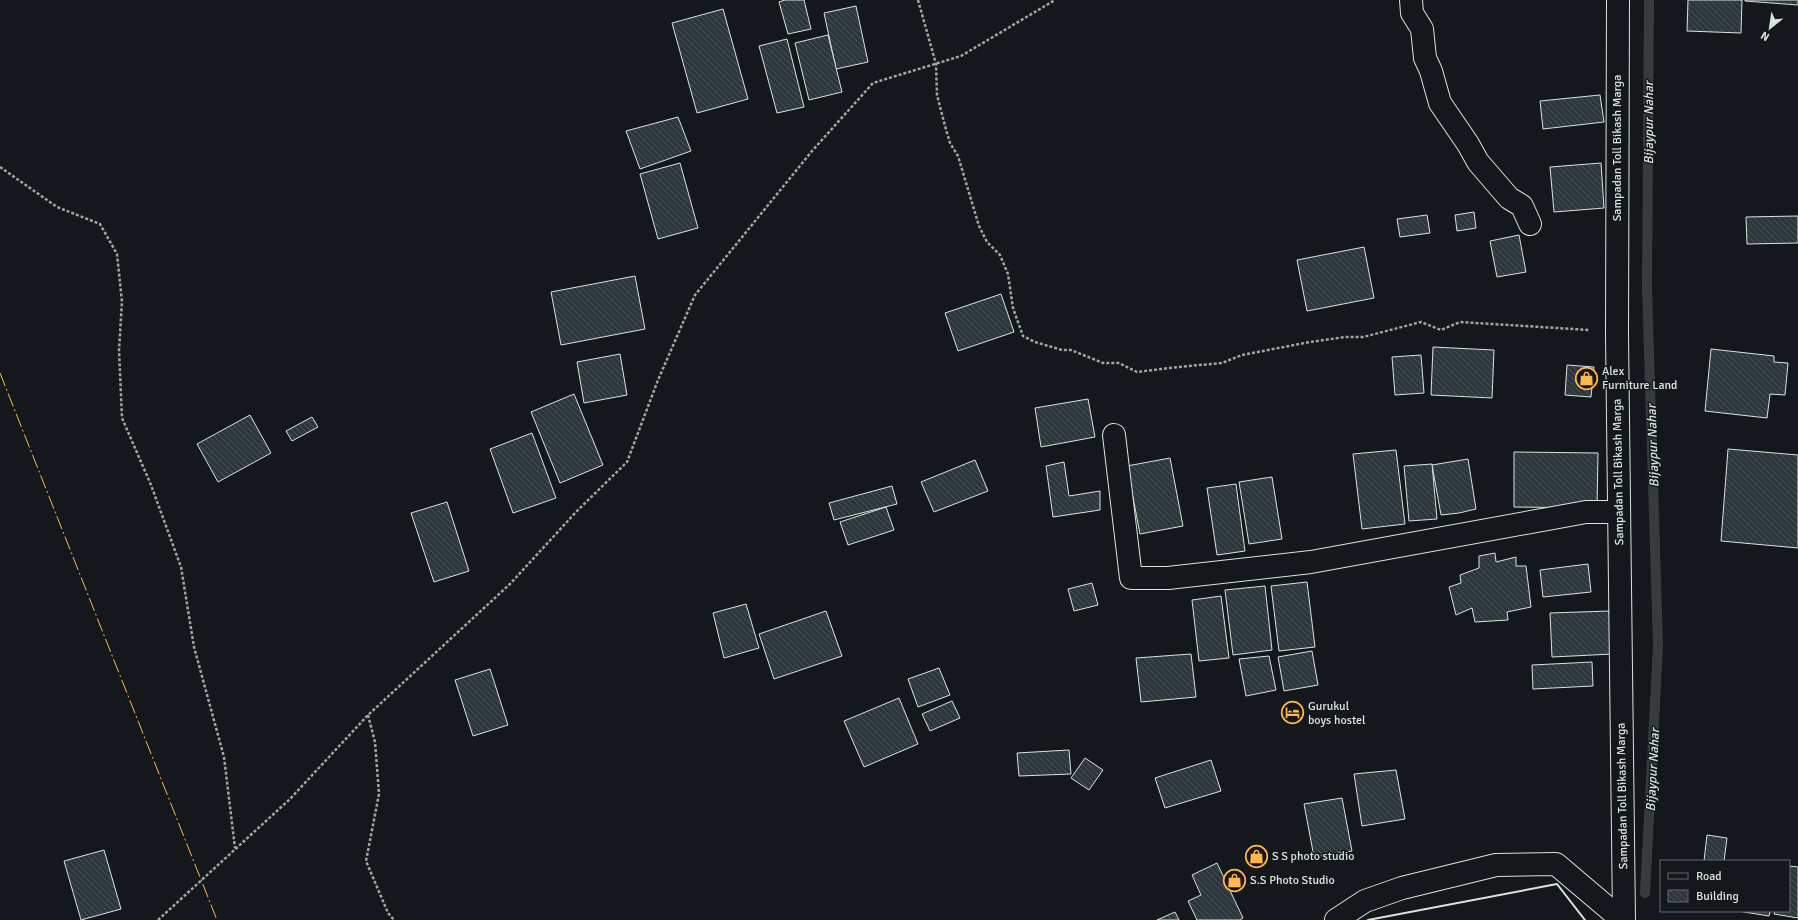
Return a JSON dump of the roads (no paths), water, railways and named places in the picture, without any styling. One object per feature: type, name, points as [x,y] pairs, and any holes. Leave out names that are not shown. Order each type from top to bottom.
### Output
[{"type":"street","points":[[1411,0],[1412,14],[1422,29],[1425,58],[1431,71],[1440,103],[1468,144],[1478,162],[1509,198],[1522,206],[1530,224]]},
{"type":"street","name":"Sampadan Toll Bikash Marga","points":[[1618,0],[1617,335],[1623,920]]},
{"type":"street","points":[[1114,435],[1131,578],[1168,578],[1311,562],[1586,512],[1619,512]]},
{"type":"street","points":[[1336,920],[1365,901],[1402,888],[1496,865],[1556,864],[1623,920]]},
{"type":"waterway","name":"Bijaypur Nahar","points":[[1645,893],[1658,646],[1647,288],[1649,0]]},
{"type":"place","name":"Alex Furniture Land","points":[[1587,378]]},
{"type":"place","name":"Gurukul boys hostel","points":[[1293,713]]},
{"type":"place","name":"S S photo studio","points":[[1257,856]]},
{"type":"place","name":"S.S Photo Studio","points":[[1234,880]]}]
